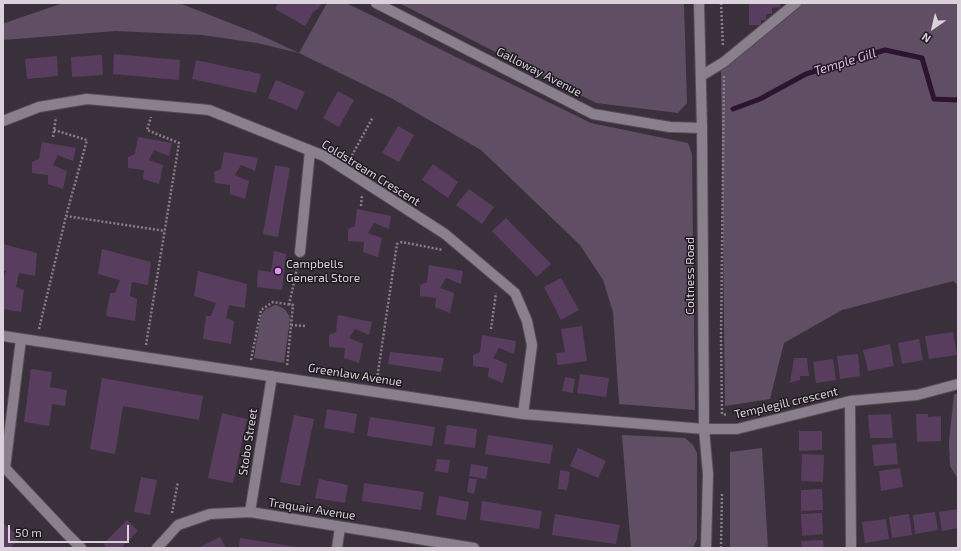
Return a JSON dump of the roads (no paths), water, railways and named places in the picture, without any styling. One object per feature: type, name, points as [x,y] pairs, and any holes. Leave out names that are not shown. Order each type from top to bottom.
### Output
[{"type":"street","name":"Galloway Avenue","points":[[376,3],[593,114],[670,127],[702,128]]},
{"type":"street","name":"Coltness Road","points":[[700,3],[704,429],[708,474],[706,548]]},
{"type":"street","points":[[701,76],[724,62],[796,3]]},
{"type":"street","name":"Coldstream Crescent","points":[[3,121],[39,107],[87,99],[209,110],[324,156],[445,234],[515,293],[527,321],[532,345],[523,414]]},
{"type":"street","points":[[300,252],[310,151]]},
{"type":"street","name":"Greenlaw Avenue","points":[[3,336],[523,414],[704,429]]},
{"type":"street","points":[[21,339],[5,468],[81,548]]},
{"type":"street","name":"Stobo Street","points":[[250,512],[272,376]]},
{"type":"street","name":"Templegill crescent","points":[[704,429],[736,429],[850,401],[917,395],[958,384]]},
{"type":"street","name":"Templegill crescent","points":[[850,401],[850,548]]},
{"type":"street","name":"Traquair Avenue","points":[[157,548],[178,526],[210,514],[250,512],[474,548]]},
{"type":"street","points":[[336,548],[340,527]]},
{"type":"waterway","name":"Temple Gill","points":[[733,109],[760,99],[806,74],[885,50],[922,58],[934,99],[958,99]]},
{"type":"place","name":"Campbells General Store","points":[[278,271]]}]
